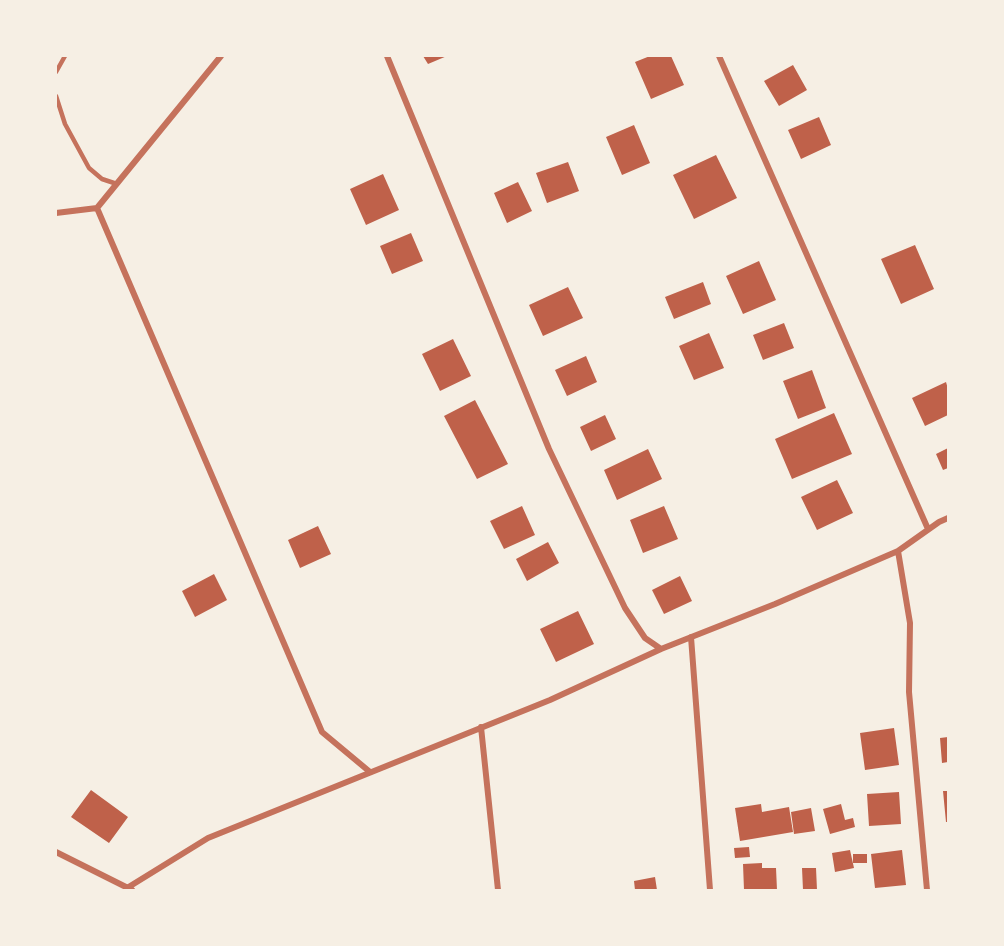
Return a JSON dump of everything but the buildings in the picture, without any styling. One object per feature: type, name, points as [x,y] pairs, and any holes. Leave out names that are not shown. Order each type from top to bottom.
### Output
[{"type":"street","points":[[56,213],[97,208],[221,56]]},
{"type":"street","points":[[387,56],[549,449],[625,608],[645,638],[661,649]]},
{"type":"street","points":[[719,56],[928,529]]},
{"type":"street","points":[[97,208],[322,732],[370,772]]},
{"type":"street","points":[[56,852],[130,889],[208,838],[481,728],[661,649],[898,550],[948,518]]},
{"type":"street","points":[[898,550],[910,622],[909,692],[927,891]]},
{"type":"street","points":[[691,637],[710,891]]},
{"type":"street","points":[[481,728],[498,891]]},
{"type":"lane","points":[[56,72],[65,56]]},
{"type":"lane","points":[[56,96],[65,124],[89,168],[102,178],[117,183]]}]
